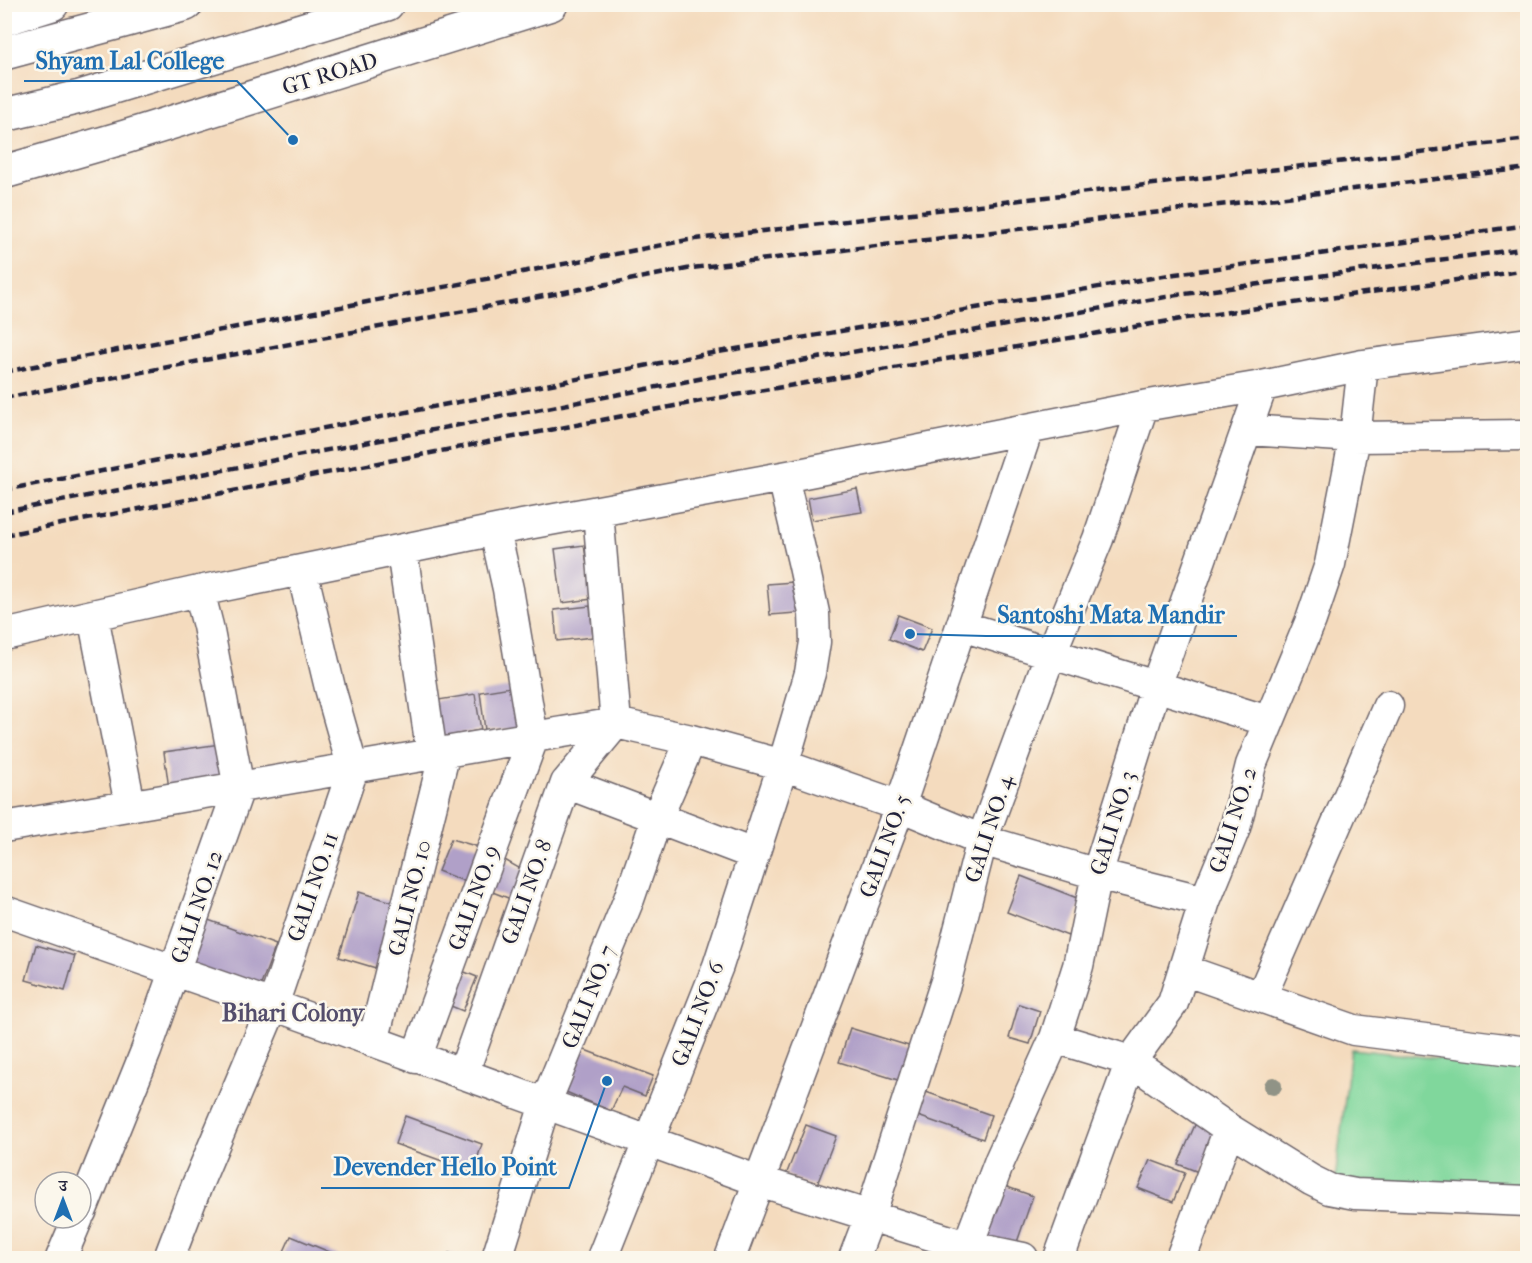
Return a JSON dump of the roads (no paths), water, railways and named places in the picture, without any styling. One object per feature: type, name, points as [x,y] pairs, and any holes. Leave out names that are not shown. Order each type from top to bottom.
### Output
[{"type":"main road","points":[[4,19],[52,4]]},
{"type":"main road","points":[[4,53],[186,4]]},
{"type":"main road","points":[[4,115],[80,97],[387,4]]},
{"type":"main road","name":"GT ROAD","points":[[4,172],[148,130],[551,4]]},
{"type":"street","points":[[4,635],[199,591],[495,531],[1143,406],[1262,386],[1363,365],[1527,343]]},
{"type":"street","name":"GALI NO. 2","points":[[1059,1258],[1131,1061],[1173,1004],[1205,901],[1235,828],[1251,765],[1307,630],[1330,564],[1355,437],[1363,365]]},
{"type":"street","name":"GALI NO. 3","points":[[964,1252],[1000,1160],[1055,1038],[1078,966],[1097,874],[1156,686],[1262,386]]},
{"type":"street","name":"GALI NO. 4","points":[[854,1258],[870,1216],[946,981],[982,840],[1050,655],[1098,539],[1143,406]]},
{"type":"street","name":"GALI NO. 5","points":[[730,1258],[900,806],[1028,429]]},
{"type":"street","points":[[1247,430],[1355,437],[1527,435]]},
{"type":"street","name":"GALI NO. 6","points":[[602,1258],[718,966],[783,765],[810,673],[815,642],[811,598],[783,477]]},
{"type":"street","points":[[597,512],[616,723]]},
{"type":"street","points":[[495,531],[508,589],[532,738]]},
{"type":"street","points":[[402,551],[438,754]]},
{"type":"street","points":[[302,571],[353,769]]},
{"type":"street","points":[[199,591],[208,626],[239,788]]},
{"type":"street","points":[[93,616],[130,805]]},
{"type":"street","points":[[962,626],[1268,721]]},
{"type":"street","points":[[1261,997],[1388,706]]},
{"type":"street","points":[[4,827],[616,723],[691,740],[783,765],[900,806],[982,840],[1097,874],[1205,901]]},
{"type":"street","name":"GALI NO. 8","points":[[463,1074],[566,783],[616,723]]},
{"type":"street","name":"GALI NO. 9","points":[[416,1058],[532,738]]},
{"type":"street","name":"GALI NO. 7","points":[[497,1258],[545,1104],[629,899],[657,818],[691,740]]},
{"type":"street","name":"GALI NO. 10","points":[[373,1042],[438,754]]},
{"type":"street","name":"GALI NO. 11","points":[[169,1258],[197,1185],[273,1005],[353,769]]},
{"type":"street","points":[[566,783],[753,854]]},
{"type":"street","name":"GALI NO. 12","points":[[93,1182],[142,1062],[239,788]]},
{"type":"street","points":[[4,911],[273,1005],[759,1181],[870,1216],[964,1252],[1023,1258]]},
{"type":"street","points":[[1184,970],[1354,1030],[1527,1052]]},
{"type":"street","points":[[1055,1038],[1131,1061],[1229,1129],[1329,1189],[1355,1194],[1527,1201]]},
{"type":"street","points":[[1180,1258],[1229,1129]]},
{"type":"street","points":[[61,1258],[73,1230]]},
{"type":"railway","points":[[4,372],[688,240],[1528,139]]},
{"type":"railway","points":[[4,398],[692,268],[1528,168]]},
{"type":"railway","points":[[4,490],[701,355],[1175,274],[1528,225]]},
{"type":"railway","points":[[4,512],[704,378],[1177,295],[1528,248]]},
{"type":"railway","points":[[4,535],[706,400],[1187,318],[1528,270]]},
{"type":"place","name":"Shyam Lal College","points":[[293,140]]},
{"type":"place","name":"Santoshi Mata Mandir","points":[[910,634]]},
{"type":"place","name":"Devender Hello Point","points":[[607,1081]]},
{"type":"district","name":"Bihari Colony","points":[[293,1013]]}]
